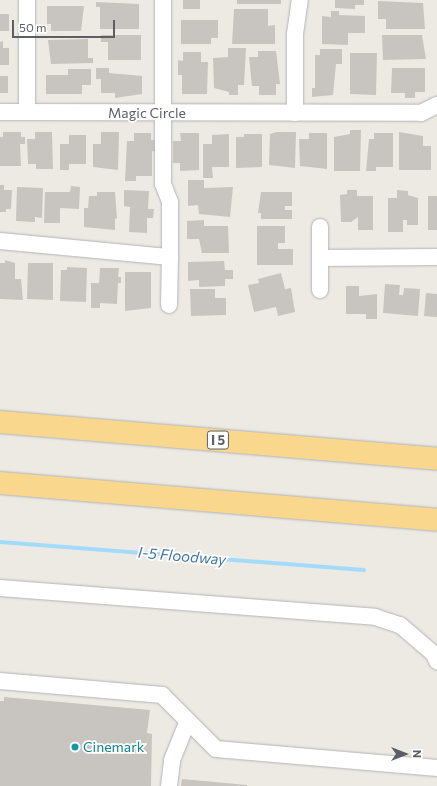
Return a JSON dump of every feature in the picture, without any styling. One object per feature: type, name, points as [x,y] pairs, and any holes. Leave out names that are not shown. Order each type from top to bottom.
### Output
[{"type":"highway","name":"I 5","points":[[0,422],[437,459]]},
{"type":"highway","points":[[0,483],[437,520]]},
{"type":"street","points":[[27,0],[27,112]]},
{"type":"street","points":[[163,0],[163,184],[170,202],[169,305]]},
{"type":"street","points":[[295,113],[295,34],[300,0]]},
{"type":"street","name":"Magic Circle","points":[[0,112],[421,113],[437,105]]},
{"type":"street","points":[[320,227],[320,290]]},
{"type":"street","points":[[0,241],[170,257]]},
{"type":"street","points":[[320,258],[437,257]]},
{"type":"street","points":[[0,588],[375,617],[400,625],[434,654],[437,661]]},
{"type":"street","points":[[0,680],[162,696],[187,723],[216,749],[437,768]]},
{"type":"street","points":[[169,786],[172,760],[187,723]]},
{"type":"building","points":[[183,0],[200,0],[200,9],[183,9]]},
{"type":"building","points":[[237,0],[281,0],[281,4],[237,4]]},
{"type":"building","points":[[335,0],[364,0],[364,5],[355,5],[355,9],[335,8]]},
{"type":"building","points":[[378,1],[423,3],[425,29],[386,29],[386,19],[378,19]]},
{"type":"building","points":[[96,2],[139,4],[139,29],[100,29],[100,7],[96,7]]},
{"type":"building","points":[[47,6],[84,6],[81,31],[51,31],[51,24],[47,24]]},
{"type":"building","points":[[234,9],[268,9],[268,26],[275,25],[275,44],[232,44]]},
{"type":"building","points":[[331,11],[339,11],[339,15],[365,16],[365,33],[348,33],[348,45],[322,44],[322,16],[331,17]]},
{"type":"building","points":[[0,14],[9,14],[9,31],[0,31]]},
{"type":"building","points":[[181,20],[218,20],[218,38],[211,38],[211,44],[181,44]]},
{"type":"building","points":[[101,35],[141,35],[141,60],[108,60],[108,42],[101,42]]},
{"type":"building","points":[[382,35],[422,35],[426,59],[383,60]]},
{"type":"building","points":[[88,39],[88,58],[93,58],[93,63],[51,64],[48,40]]},
{"type":"building","points":[[3,41],[3,48],[9,48],[9,65],[0,65],[0,42]]},
{"type":"building","points":[[228,48],[246,48],[244,85],[238,85],[238,95],[229,95],[229,92],[214,88],[213,58],[228,57]]},
{"type":"building","points":[[320,49],[342,49],[342,64],[336,64],[333,95],[312,97],[312,88],[315,88],[315,55],[320,55]]},
{"type":"building","points":[[258,51],[276,51],[280,84],[276,84],[276,95],[259,95],[259,86],[252,86],[249,57],[258,57]]},
{"type":"building","points":[[183,52],[201,52],[201,62],[208,62],[207,94],[182,94],[182,75],[178,75],[178,60],[183,61]]},
{"type":"building","points":[[350,53],[377,53],[376,95],[350,94]]},
{"type":"building","points":[[96,68],[109,68],[109,73],[142,76],[142,94],[115,98],[115,93],[101,93],[101,79],[96,79]]},
{"type":"building","points":[[392,68],[425,68],[425,92],[415,92],[415,98],[405,98],[405,93],[391,93]]},
{"type":"building","points":[[68,69],[91,69],[91,85],[82,85],[82,94],[46,94],[46,75],[68,75]]},
{"type":"building","points":[[0,76],[8,76],[8,93],[0,93]]},
{"type":"building","points":[[350,130],[361,130],[360,171],[334,171],[334,137],[350,134]]},
{"type":"building","points":[[3,132],[21,132],[21,137],[25,137],[25,144],[20,144],[21,166],[0,166],[0,137],[3,137]]},
{"type":"building","points":[[35,132],[52,132],[53,169],[36,169],[36,164],[28,164],[27,139],[35,139]]},
{"type":"building","points":[[101,132],[119,132],[118,170],[93,167],[93,144],[101,144]]},
{"type":"building","points":[[277,132],[296,132],[295,168],[269,165],[270,134]]},
{"type":"building","points":[[399,132],[423,136],[423,146],[431,146],[431,170],[399,170]]},
{"type":"building","points":[[134,133],[151,133],[151,140],[157,140],[157,152],[152,151],[152,176],[136,176],[136,181],[125,181],[127,141],[134,141]]},
{"type":"building","points":[[180,133],[199,133],[199,170],[180,171],[180,163],[173,163],[173,141],[181,141]]},
{"type":"building","points":[[309,133],[327,133],[327,169],[300,166],[299,139],[309,139]]},
{"type":"building","points":[[374,133],[393,133],[393,167],[376,167],[376,171],[366,171],[369,139],[374,139]]},
{"type":"building","points":[[229,134],[229,167],[212,167],[213,178],[203,178],[203,144],[212,144],[212,135]]},
{"type":"building","points":[[244,134],[262,134],[262,167],[236,168],[236,137],[244,137]]},
{"type":"building","points":[[69,135],[86,135],[86,164],[69,164],[69,170],[60,170],[60,144],[69,144]]},
{"type":"building","points":[[188,180],[204,180],[204,188],[233,187],[230,217],[199,214],[198,205],[188,206]]},
{"type":"building","points":[[0,185],[4,185],[4,190],[12,190],[11,209],[6,209],[6,212],[0,212]]},
{"type":"building","points":[[71,186],[80,187],[79,209],[60,208],[60,223],[44,223],[45,192],[70,192]]},
{"type":"building","points":[[17,187],[43,188],[42,218],[35,217],[35,222],[16,221]]},
{"type":"building","points":[[124,190],[149,191],[148,209],[154,209],[153,218],[147,218],[147,233],[129,232],[130,207],[124,206]]},
{"type":"building","points":[[347,190],[357,190],[357,196],[373,196],[373,230],[358,230],[358,217],[351,222],[341,222],[340,195],[347,194]]},
{"type":"building","points":[[397,190],[408,191],[408,195],[418,198],[418,225],[407,225],[407,220],[403,220],[403,232],[388,232],[388,198],[397,198]]},
{"type":"building","points":[[97,192],[115,192],[117,219],[115,218],[115,230],[84,227],[84,208],[88,208],[89,196],[97,196]]},
{"type":"building","points":[[261,192],[292,192],[292,206],[285,206],[285,210],[292,210],[292,219],[261,219],[261,213],[258,213]]},
{"type":"building","points":[[428,196],[437,196],[437,230],[428,230]]},
{"type":"building","points":[[204,220],[204,226],[228,226],[229,253],[202,253],[199,239],[187,239],[187,221]]},
{"type":"building","points":[[257,226],[285,226],[285,243],[278,243],[278,249],[293,249],[293,265],[257,265]]},
{"type":"building","points":[[5,260],[15,263],[15,279],[21,279],[23,300],[0,299],[0,263],[5,263]]},
{"type":"building","points":[[224,261],[225,270],[233,270],[233,279],[225,279],[225,286],[199,287],[199,280],[188,281],[188,262]]},
{"type":"building","points":[[28,263],[53,263],[53,300],[27,299]]},
{"type":"building","points":[[67,267],[87,268],[86,302],[60,301],[61,270],[67,270]]},
{"type":"building","points":[[100,268],[119,268],[118,277],[121,277],[121,283],[118,283],[117,304],[100,303],[100,308],[91,308],[91,283],[99,283]]},
{"type":"building","points":[[125,272],[151,272],[151,308],[125,311]]},
{"type":"building","points":[[281,273],[285,289],[291,288],[295,312],[278,316],[276,307],[254,312],[248,285],[259,283],[258,279]]},
{"type":"building","points":[[385,284],[400,285],[399,295],[403,295],[404,288],[420,289],[418,316],[383,313]]},
{"type":"building","points":[[346,286],[359,286],[359,296],[377,294],[377,319],[366,319],[366,314],[346,314]]},
{"type":"building","points":[[190,289],[215,289],[215,298],[226,298],[226,315],[191,316]]},
{"type":"building","points":[[426,293],[437,294],[437,317],[424,316]]},
{"type":"building","name":"Cinemark","points":[[4,697],[150,710],[147,733],[152,734],[151,786],[0,786],[0,701],[4,701]]},
{"type":"building","points":[[182,779],[247,785],[247,786],[181,786]]},
{"type":"waterway","name":"I-5 Floodway","points":[[0,542],[364,570]]},
{"type":"place","name":"Cinemark","points":[[75,747]]}]
